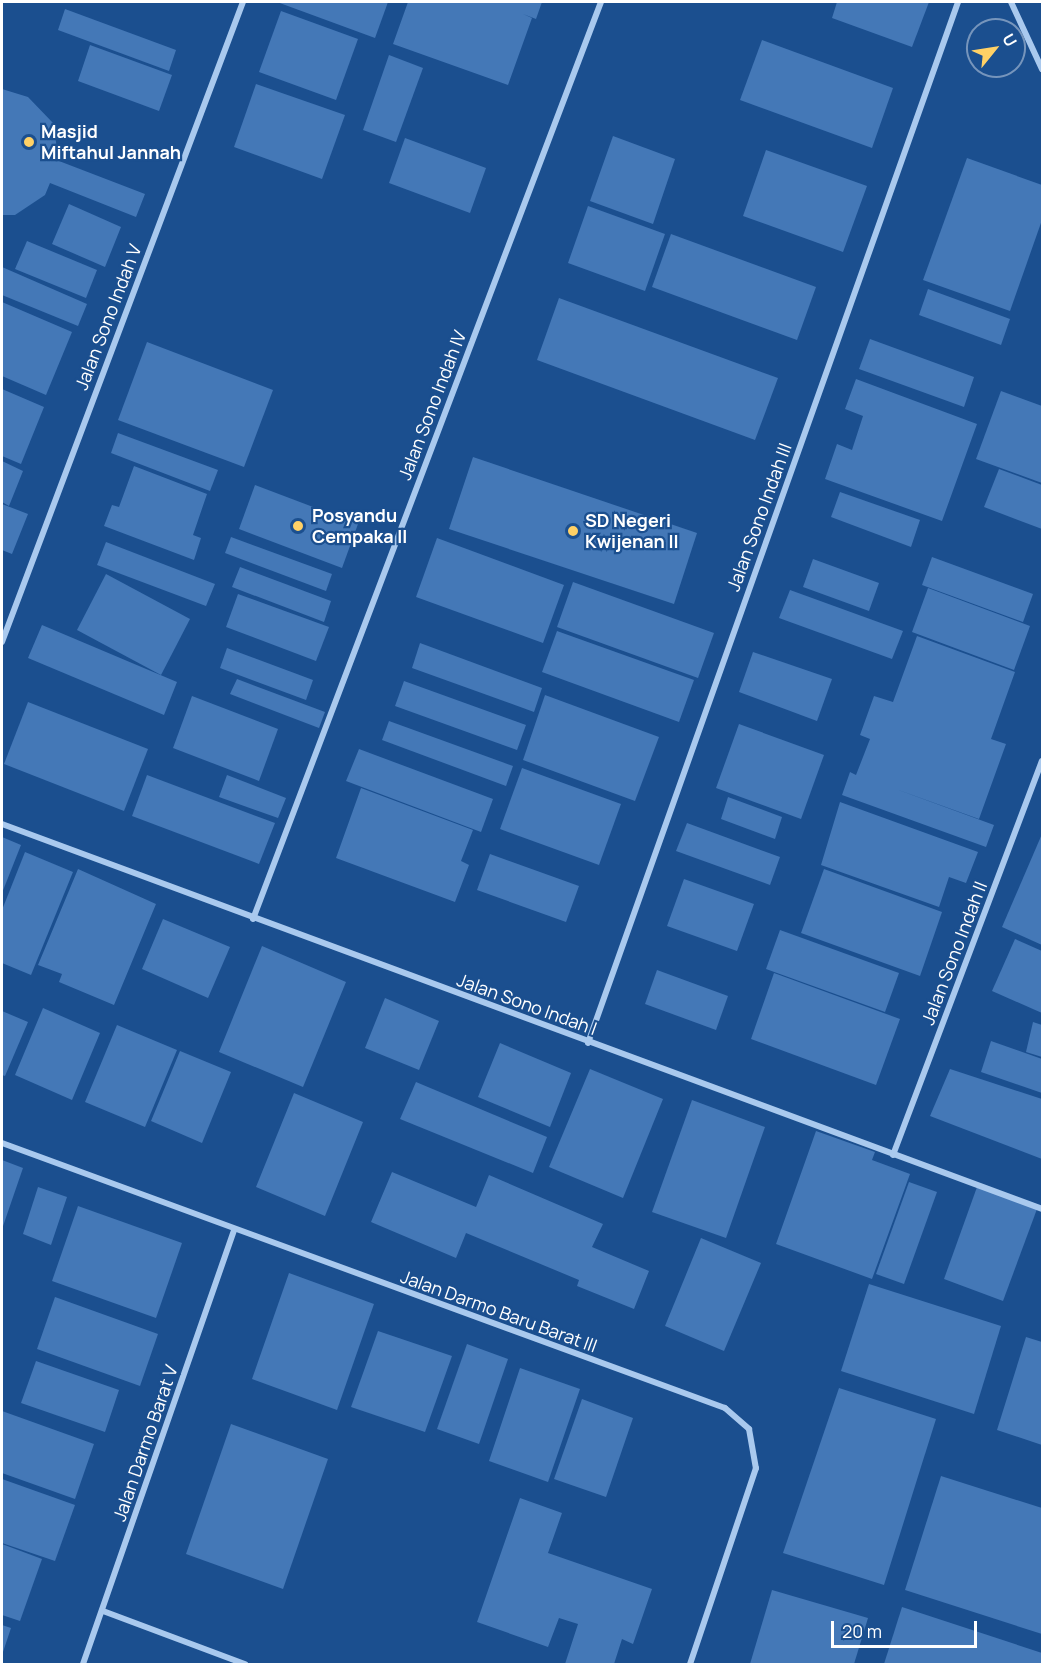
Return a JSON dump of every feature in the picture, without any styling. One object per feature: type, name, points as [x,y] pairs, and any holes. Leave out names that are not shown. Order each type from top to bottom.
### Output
[{"type":"street","name":"Jalan Sono Indah V","points":[[2,642],[243,2]]},
{"type":"street","name":"Jalan Sono Indah IV","points":[[253,919],[601,2]]},
{"type":"street","name":"Jalan Sono Indah III","points":[[588,1043],[958,2]]},
{"type":"street","points":[[1011,2],[1042,69]]},
{"type":"street","name":"Jalan Sono Indah II","points":[[893,1155],[1042,761]]},
{"type":"street","name":"Jalan Sono Indah I","points":[[2,824],[253,919],[1042,1209]]},
{"type":"street","name":"Jalan Darmo Baru Barat III","points":[[2,1143],[234,1231],[725,1408],[749,1429],[756,1468],[690,1665]]},
{"type":"street","name":"Jalan Darmo Barat V","points":[[83,1665],[234,1231]]},
{"type":"street","points":[[103,1611],[245,1665]]},
{"type":"building","points":[[277,2],[388,2],[375,38]]},
{"type":"building","points":[[408,2],[542,2],[536,19],[523,14],[532,18],[508,85],[393,44]]},
{"type":"building","points":[[837,2],[929,2],[912,47],[832,18]]},
{"type":"building","points":[[65,9],[176,50],[169,71],[58,30]]},
{"type":"building","points":[[281,11],[358,39],[336,100],[259,72]]},
{"type":"building","points":[[762,40],[893,88],[872,148],[740,100]]},
{"type":"building","points":[[90,45],[172,75],[159,111],[78,81]]},
{"type":"building","points":[[389,55],[423,68],[396,142],[363,130]]},
{"type":"building","points":[[256,84],[345,115],[322,179],[234,147]]},
{"type":"building","name":"Masjid Miftahul Jannah","points":[[2,89],[28,97],[53,123],[59,161],[145,194],[136,217],[50,183],[45,195],[15,215],[2,215]]},
{"type":"building","points":[[613,136],[675,159],[653,224],[590,201]]},
{"type":"building","points":[[405,138],[486,168],[470,213],[389,183]]},
{"type":"building","points":[[766,150],[867,186],[843,252],[743,216]]},
{"type":"building","points":[[967,158],[1042,185],[1042,220],[1010,311],[923,280]]},
{"type":"building","points":[[69,204],[121,227],[105,267],[52,244]]},
{"type":"building","points":[[588,206],[665,234],[645,291],[568,263]]},
{"type":"building","points":[[671,234],[816,287],[797,340],[652,287]]},
{"type":"building","points":[[27,241],[97,270],[86,298],[15,269]]},
{"type":"building","points":[[2,267],[87,304],[78,326],[2,295]]},
{"type":"building","points":[[928,289],[1010,319],[1001,345],[919,315]]},
{"type":"building","points":[[559,298],[778,378],[755,440],[537,360]]},
{"type":"building","points":[[2,302],[72,332],[46,395],[2,376]]},
{"type":"building","points":[[870,339],[974,377],[964,407],[859,369]]},
{"type":"building","points":[[147,342],[273,390],[244,467],[118,420]]},
{"type":"building","points":[[856,379],[977,424],[942,521],[825,479],[837,444],[852,450],[863,416],[845,409]]},
{"type":"building","points":[[2,389],[44,407],[21,464],[2,456]]},
{"type":"building","points":[[1001,391],[1042,406],[1042,483],[976,459]]},
{"type":"building","points":[[118,433],[218,470],[210,491],[111,453]]},
{"type":"building","name":"SD Negeri Kwijenan II","points":[[473,457],[697,533],[674,604],[449,529]]},
{"type":"building","points":[[2,461],[23,471],[9,506],[2,502]]},
{"type":"building","points":[[134,466],[207,494],[193,535],[201,538],[194,560],[104,526],[112,505],[119,507]]},
{"type":"building","points":[[999,469],[1042,485],[1042,529],[984,507]]},
{"type":"building","name":"Posyandu Cempaka II","points":[[255,485],[358,524],[342,568],[239,529]]},
{"type":"building","points":[[840,492],[920,520],[911,547],[831,517]]},
{"type":"building","points":[[2,504],[28,514],[12,554],[2,550]]},
{"type":"building","points":[[231,537],[332,574],[326,591],[225,553]]},
{"type":"building","points":[[437,538],[564,585],[543,643],[416,597]]},
{"type":"building","points":[[106,542],[215,584],[206,606],[97,565]]},
{"type":"building","points":[[932,557],[1033,594],[1023,622],[922,585]]},
{"type":"building","points":[[813,559],[879,583],[869,611],[803,587]]},
{"type":"building","points":[[240,567],[331,601],[324,622],[232,587]]},
{"type":"building","points":[[106,574],[190,619],[161,675],[77,630]]},
{"type":"building","points":[[573,582],[714,633],[698,678],[557,627]]},
{"type":"building","points":[[928,588],[1030,626],[1014,670],[912,632]]},
{"type":"building","points":[[790,590],[903,631],[892,659],[779,618]]},
{"type":"building","points":[[238,594],[329,627],[316,661],[226,627]]},
{"type":"building","points":[[42,625],[177,682],[164,715],[28,658]]},
{"type":"building","points":[[557,631],[694,680],[679,722],[542,672]]},
{"type":"building","points":[[917,636],[1015,672],[991,739],[1006,744],[979,819],[893,788],[994,825],[986,847],[842,795],[850,772],[856,775],[870,739],[860,735],[874,696],[893,702]]},
{"type":"building","points":[[420,643],[542,688],[534,712],[412,668]]},
{"type":"building","points":[[227,648],[313,680],[306,700],[220,668]]},
{"type":"building","points":[[753,652],[832,679],[817,721],[739,692]]},
{"type":"building","points":[[237,679],[325,712],[319,728],[230,694]]},
{"type":"building","points":[[404,681],[526,725],[517,750],[395,706]]},
{"type":"building","points":[[545,695],[659,737],[635,801],[523,760]]},
{"type":"building","points":[[192,696],[278,729],[259,781],[173,748]]},
{"type":"building","points":[[28,702],[148,749],[124,811],[4,764]]},
{"type":"building","points":[[389,721],[513,766],[506,786],[382,740]]},
{"type":"building","points":[[739,724],[824,755],[801,819],[716,788]]},
{"type":"building","points":[[359,749],[493,799],[481,832],[346,781]]},
{"type":"building","points":[[522,768],[621,804],[599,865],[500,829]]},
{"type":"building","points":[[147,775],[275,823],[259,864],[132,816]]},
{"type":"building","points":[[227,775],[286,798],[278,818],[219,797]]},
{"type":"building","points":[[361,788],[473,830],[461,861],[469,865],[455,902],[336,858]]},
{"type":"building","points":[[728,797],[782,817],[775,839],[721,819]]},
{"type":"building","points":[[840,802],[978,852],[966,883],[949,877],[939,907],[821,865]]},
{"type":"building","points":[[687,823],[780,857],[770,885],[676,851]]},
{"type":"building","points":[[1042,834],[1042,945],[1002,927]]},
{"type":"building","points":[[2,837],[21,845],[2,893]]},
{"type":"building","points":[[25,852],[73,872],[31,975],[2,963],[2,910]]},
{"type":"building","points":[[490,854],[579,886],[566,922],[477,890]]},
{"type":"building","points":[[78,869],[156,904],[114,1005],[59,982],[62,974],[38,965]]},
{"type":"building","points":[[824,869],[942,912],[920,976],[801,933]]},
{"type":"building","points":[[684,879],[754,904],[737,951],[667,926]]},
{"type":"building","points":[[163,919],[230,947],[208,998],[142,969]]},
{"type":"building","points":[[780,930],[899,973],[885,1012],[766,969]]},
{"type":"building","points":[[1015,939],[1042,951],[1042,1013],[992,991]]},
{"type":"building","points":[[262,946],[346,982],[303,1087],[219,1052]]},
{"type":"building","points":[[657,970],[728,996],[716,1030],[645,1004]]},
{"type":"building","points":[[774,973],[900,1019],[876,1085],[751,1039]]},
{"type":"building","points":[[385,998],[439,1021],[419,1070],[365,1048]]},
{"type":"building","points":[[43,1008],[100,1033],[72,1100],[15,1075]]},
{"type":"building","points":[[2,1011],[28,1022],[5,1076],[2,1075]]},
{"type":"building","points":[[1033,1022],[1042,1025],[1042,1057],[1026,1052]]},
{"type":"building","points":[[117,1025],[177,1050],[145,1127],[85,1102]]},
{"type":"building","points":[[991,1041],[1042,1059],[1042,1093],[981,1072]]},
{"type":"building","points":[[500,1043],[571,1073],[550,1127],[478,1097]]},
{"type":"building","points":[[180,1051],[231,1072],[202,1143],[151,1121]]},
{"type":"building","points":[[590,1069],[663,1099],[623,1198],[549,1167]]},
{"type":"building","points":[[950,1069],[1042,1099],[1042,1159],[930,1116]]},
{"type":"building","points":[[416,1082],[547,1137],[533,1173],[400,1119]]},
{"type":"building","points":[[294,1093],[363,1122],[325,1216],[256,1187]]},
{"type":"building","points":[[692,1100],[765,1127],[726,1238],[652,1212]]},
{"type":"building","points":[[816,1131],[875,1152],[872,1160],[910,1174],[872,1279],[776,1244]]},
{"type":"building","points":[[2,1160],[23,1168],[2,1229]]},
{"type":"building","points":[[392,1172],[476,1207],[489,1175],[603,1224],[592,1247],[649,1271],[634,1309],[577,1286],[579,1280],[466,1233],[456,1258],[371,1222]]},
{"type":"building","points":[[909,1182],[937,1192],[904,1284],[876,1274]]},
{"type":"building","points":[[38,1187],[67,1197],[51,1245],[23,1234]]},
{"type":"building","points":[[977,1187],[1037,1209],[1003,1301],[944,1279]]},
{"type":"building","points":[[78,1206],[182,1243],[156,1318],[52,1281]]},
{"type":"building","points":[[701,1238],[761,1263],[724,1351],[665,1326]]},
{"type":"building","points":[[289,1273],[374,1304],[337,1410],[252,1379]]},
{"type":"building","points":[[869,1284],[1001,1326],[974,1414],[841,1371]]},
{"type":"building","points":[[55,1297],[158,1334],[140,1386],[37,1349]]},
{"type":"building","points":[[378,1331],[452,1356],[425,1432],[351,1407]]},
{"type":"building","points":[[1026,1337],[1042,1342],[1042,1445],[997,1430]]},
{"type":"building","points":[[467,1344],[508,1359],[479,1444],[437,1429]]},
{"type":"building","points":[[36,1361],[119,1390],[105,1432],[21,1403]]},
{"type":"building","points":[[520,1368],[580,1389],[548,1482],[489,1461]]},
{"type":"building","points":[[839,1388],[936,1419],[884,1585],[783,1553]]},
{"type":"building","points":[[582,1399],[633,1418],[606,1497],[554,1479]]},
{"type":"building","points":[[2,1411],[94,1444],[75,1499],[2,1473]]},
{"type":"building","points":[[231,1424],[328,1459],[283,1589],[186,1554]]},
{"type":"building","points":[[941,1476],[1042,1508],[1042,1634],[905,1590]]},
{"type":"building","points":[[2,1479],[75,1505],[55,1561],[2,1543]]},
{"type":"building","points":[[520,1498],[562,1513],[548,1553],[652,1589],[633,1644],[622,1639],[614,1664],[565,1664],[578,1624],[559,1618],[548,1647],[477,1622]]},
{"type":"building","points":[[2,1544],[42,1559],[20,1621],[2,1615]]},
{"type":"building","points":[[772,1590],[868,1618],[854,1664],[750,1664]]},
{"type":"building","points":[[902,1607],[1042,1653],[1042,1664],[884,1664]]},
{"type":"building","points":[[2,1625],[11,1628],[2,1655]]},
{"type":"place","name":"Masjid Miftahul Jannah","points":[[29,142]]},
{"type":"place","name":"Posyandu Cempaka II","points":[[298,526]]},
{"type":"place","name":"SD Negeri Kwijenan II","points":[[573,531]]}]
